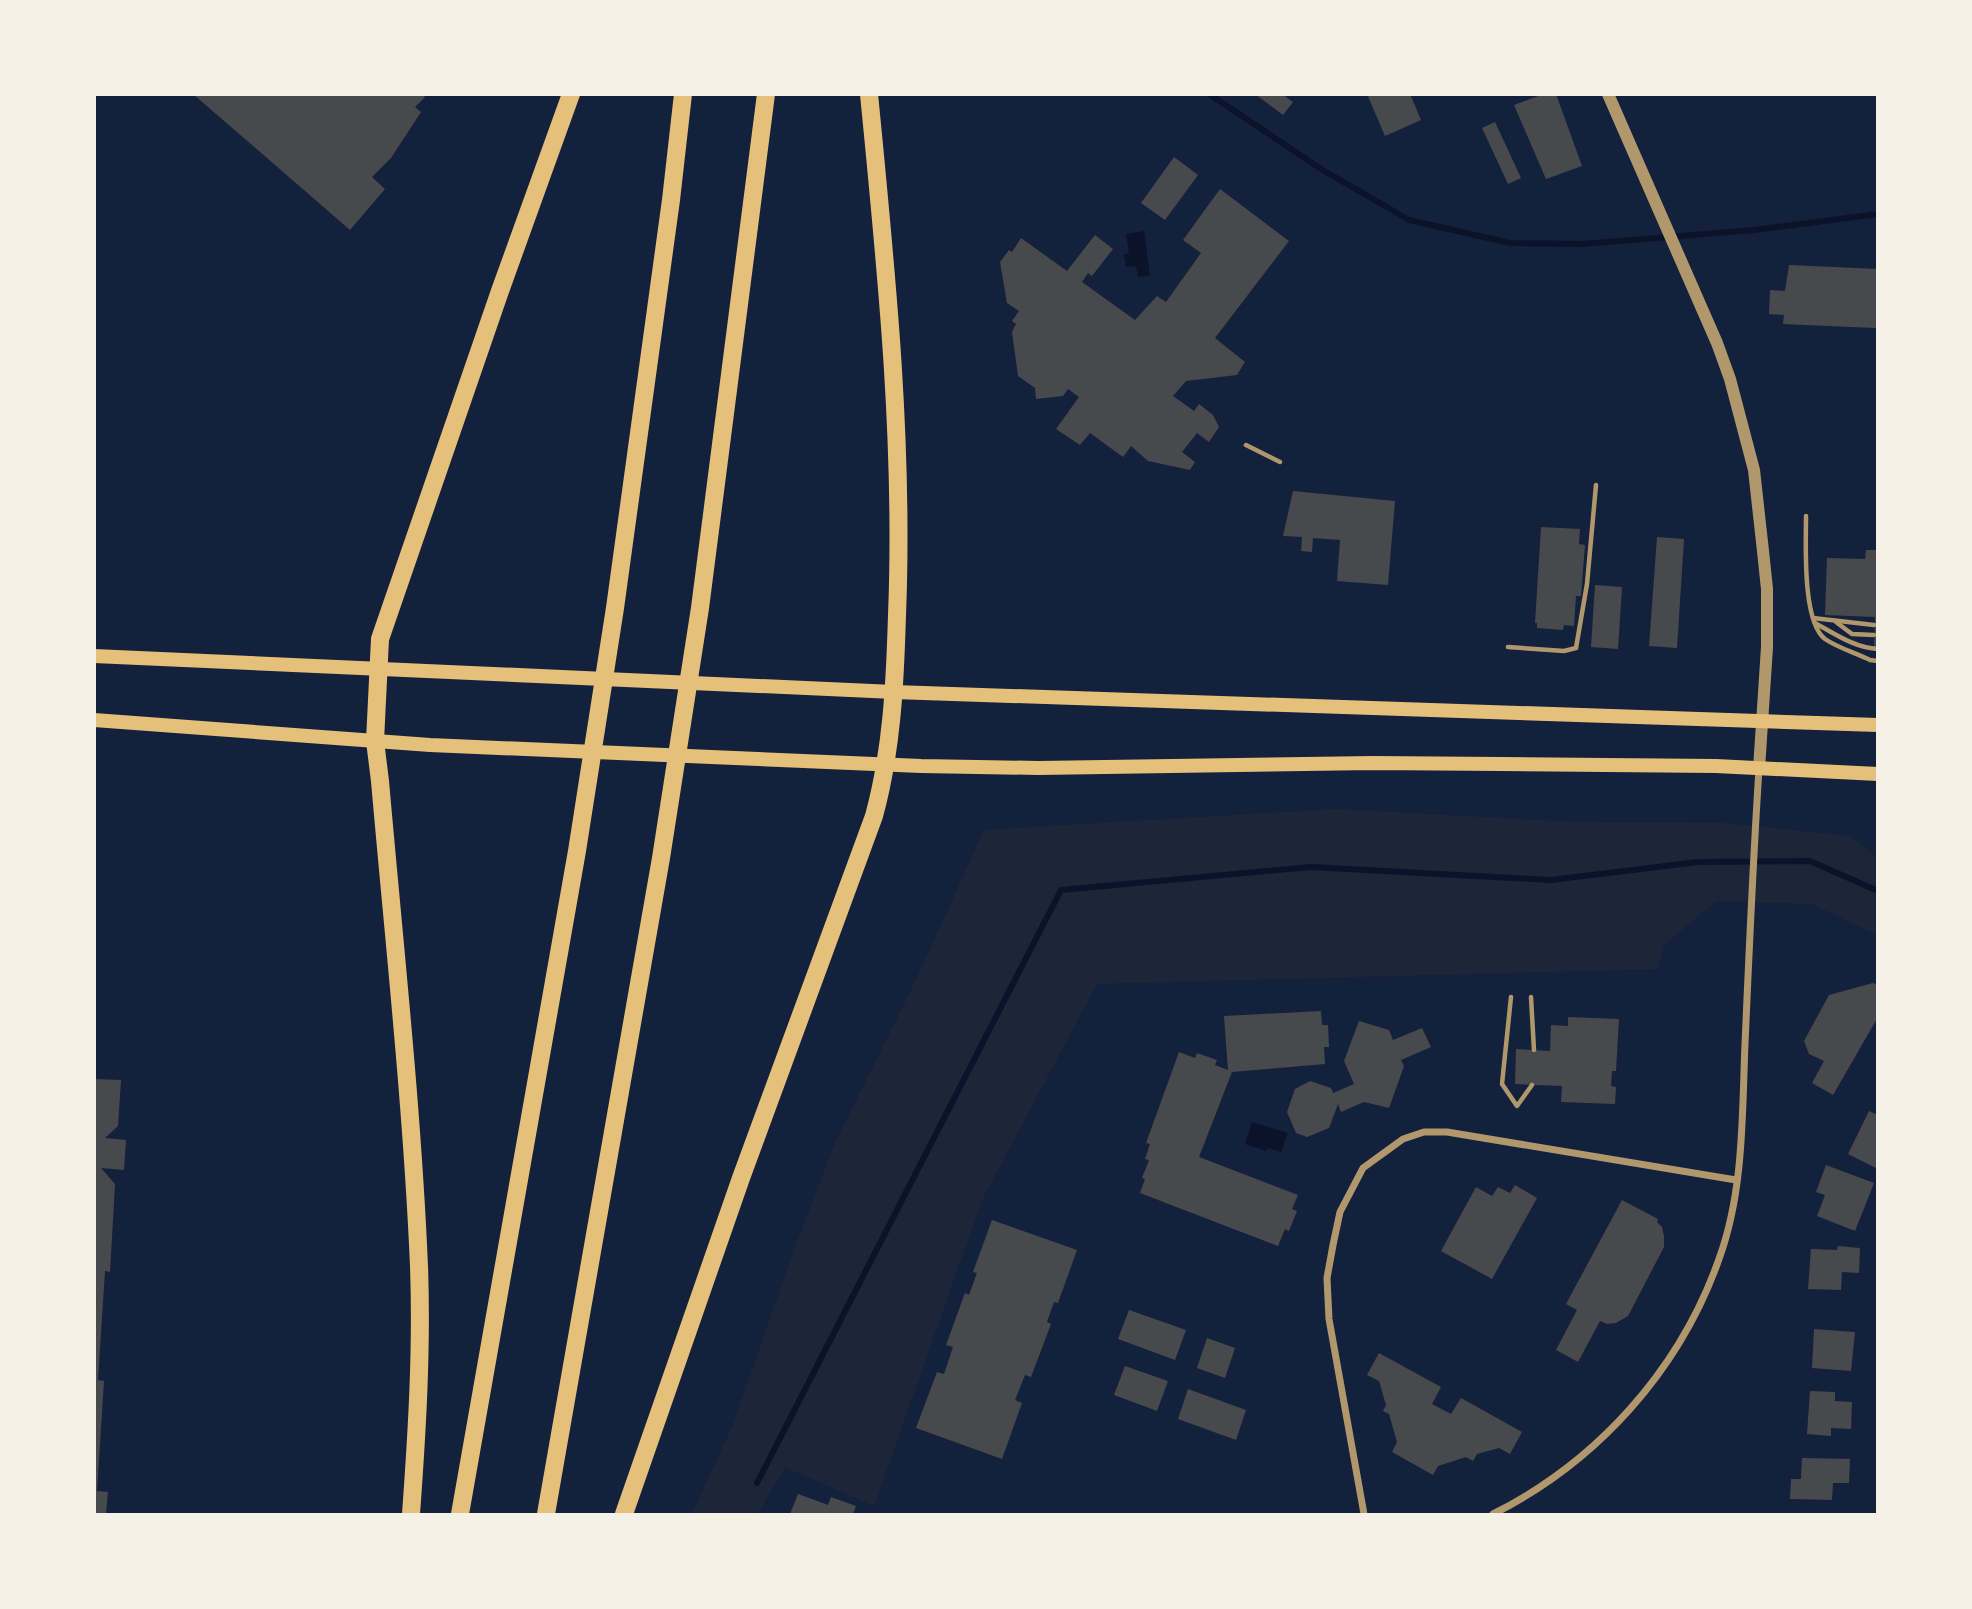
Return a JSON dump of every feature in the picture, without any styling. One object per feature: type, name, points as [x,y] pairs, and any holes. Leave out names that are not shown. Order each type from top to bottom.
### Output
[{"type":"highway","points":[[411,1514],[418,1419],[419,1267],[412,1138],[375,741],[380,639],[495,304],[572,94]]},
{"type":"highway","points":[[460,1514],[587,789],[615,608],[683,94]]},
{"type":"highway","points":[[545,1514],[658,871],[700,608],[766,94]]},
{"type":"highway","points":[[624,1514],[741,1178],[874,816],[886,764],[894,692],[900,543],[899,475],[887,274],[869,94]]},
{"type":"main road","points":[[94,656],[838,690],[1878,725]]},
{"type":"main road","points":[[94,720],[485,748],[886,764],[1038,768],[1373,763],[1759,769],[1878,774]]},
{"type":"street","points":[[1493,1514],[1551,1481],[1589,1450],[1657,1377],[1694,1316],[1720,1259],[1741,1144],[1755,822],[1767,647],[1767,589],[1754,470],[1730,379],[1717,343],[1608,94]]},
{"type":"street","points":[[1364,1514],[1331,1338],[1327,1278],[1340,1212],[1363,1168],[1404,1139],[1423,1132],[1447,1132],[1736,1180]]},
{"type":"lane","points":[[1246,445],[1280,462]]},
{"type":"lane","points":[[1508,647],[1564,651],[1576,648],[1587,584],[1596,485]]},
{"type":"lane","points":[[1806,516],[1806,560],[1813,620],[1823,638],[1870,660],[1878,660]]},
{"type":"lane","points":[[1813,620],[1874,625]]},
{"type":"lane","points":[[1813,620],[1847,641],[1869,649],[1878,649]]},
{"type":"lane","points":[[1835,621],[1852,634],[1874,635]]},
{"type":"lane","points":[[1511,997],[1502,1084],[1517,1106],[1532,1085]]},
{"type":"lane","points":[[1531,997],[1534,1050]]},
{"type":"shaded area","points":[[1144,231],[1150,275],[1138,277],[1136,266],[1126,267],[1124,255],[1129,253],[1126,234]]},
{"type":"shaded area","points":[[1336,809],[1576,822],[1724,823],[1851,836],[1877,858],[1877,935],[1812,904],[1716,901],[1663,946],[1658,969],[1097,984],[982,1200],[874,1506],[785,1467],[758,1514],[692,1514],[733,1424],[835,1143],[914,984],[984,830]]},
{"type":"shaded area","points":[[1252,1122],[1288,1133],[1281,1152],[1267,1148],[1266,1151],[1245,1144]]},
{"type":"building","points":[[193,94],[422,94],[425,97],[415,107],[421,112],[391,158],[372,177],[385,189],[350,230]]},
{"type":"building","points":[[1255,94],[1282,94],[1293,102],[1283,115]]},
{"type":"building","points":[[1367,94],[1410,94],[1421,120],[1385,136]]},
{"type":"building","points":[[1544,94],[1556,94],[1582,166],[1546,179],[1514,105]]},
{"type":"building","points":[[1495,122],[1521,178],[1508,184],[1482,128]]},
{"type":"building","points":[[1174,157],[1198,175],[1165,220],[1141,203]]},
{"type":"building","points":[[1220,189],[1289,241],[1215,338],[1245,362],[1237,375],[1186,381],[1173,396],[1194,411],[1199,404],[1213,415],[1219,427],[1209,442],[1197,433],[1182,452],[1195,462],[1190,470],[1148,461],[1131,446],[1123,457],[1090,433],[1080,445],[1056,429],[1079,397],[1068,389],[1063,396],[1036,399],[1035,388],[1018,376],[1012,332],[1016,324],[1012,321],[1019,311],[1007,303],[1000,262],[1009,250],[1012,252],[1021,238],[1067,271],[1095,235],[1113,249],[1092,276],[1088,273],[1082,282],[1135,320],[1157,296],[1166,302],[1201,253],[1183,240]]},
{"type":"building","points":[[1789,265],[1878,269],[1878,326],[1783,324],[1784,315],[1769,314],[1770,290],[1785,291]]},
{"type":"building","points":[[1293,491],[1395,501],[1388,585],[1337,581],[1340,540],[1313,538],[1312,552],[1301,551],[1302,537],[1283,536]]},
{"type":"building","points":[[1541,527],[1580,529],[1579,544],[1585,545],[1581,596],[1576,596],[1574,626],[1564,625],[1563,630],[1537,628],[1535,623]]},
{"type":"building","points":[[1657,537],[1684,539],[1677,648],[1649,646]]},
{"type":"building","points":[[1866,550],[1878,550],[1878,647],[1874,647],[1875,617],[1825,615],[1827,558],[1865,559]]},
{"type":"building","points":[[1595,585],[1622,587],[1618,649],[1591,647]]},
{"type":"building","points":[[1873,983],[1878,985],[1878,1017],[1833,1095],[1812,1083],[1824,1061],[1809,1054],[1804,1041],[1829,995]]},
{"type":"building","points":[[1321,1011],[1322,1025],[1328,1025],[1329,1047],[1324,1047],[1325,1064],[1232,1072],[1199,1157],[1298,1195],[1292,1209],[1297,1211],[1289,1231],[1285,1229],[1278,1246],[1140,1193],[1149,1160],[1145,1159],[1150,1144],[1146,1143],[1179,1052],[1195,1058],[1197,1053],[1217,1060],[1215,1065],[1228,1070],[1224,1016]]},
{"type":"building","points":[[1568,1017],[1619,1019],[1616,1071],[1612,1071],[1611,1086],[1616,1087],[1615,1104],[1561,1102],[1562,1086],[1515,1084],[1516,1049],[1550,1051],[1551,1025],[1568,1026]]},
{"type":"building","points":[[1359,1021],[1389,1030],[1393,1040],[1422,1028],[1431,1047],[1401,1060],[1404,1066],[1389,1108],[1364,1102],[1341,1112],[1338,1104],[1329,1128],[1307,1137],[1296,1133],[1287,1112],[1295,1089],[1310,1081],[1331,1088],[1333,1093],[1354,1084],[1344,1061]]},
{"type":"building","points":[[94,1079],[121,1080],[118,1126],[105,1138],[126,1140],[124,1170],[101,1168],[115,1184],[110,1272],[105,1271],[98,1380],[104,1381],[97,1491],[108,1492],[106,1514],[94,1514]]},
{"type":"building","points":[[1869,1111],[1878,1115],[1878,1169],[1848,1154]]},
{"type":"building","points":[[1826,1165],[1874,1183],[1855,1231],[1817,1216],[1825,1195],[1816,1192]]},
{"type":"building","points":[[1515,1185],[1537,1198],[1492,1279],[1441,1251],[1476,1187],[1492,1196],[1498,1187],[1510,1193]]},
{"type":"building","points":[[1622,1200],[1658,1219],[1664,1236],[1664,1247],[1628,1316],[1616,1323],[1607,1324],[1600,1321],[1578,1362],[1556,1350],[1577,1310],[1566,1304]]},
{"type":"building","points":[[992,1220],[1077,1250],[1058,1303],[1054,1302],[1047,1322],[1051,1324],[1031,1377],[1025,1375],[1015,1400],[1022,1403],[1002,1459],[916,1428],[937,1372],[944,1374],[953,1347],[946,1345],[965,1293],[969,1295],[977,1273],[973,1272]]},
{"type":"building","points":[[1838,1246],[1860,1248],[1859,1273],[1842,1272],[1841,1290],[1808,1289],[1811,1249],[1837,1250]]},
{"type":"building","points":[[1129,1310],[1186,1330],[1175,1360],[1118,1339]]},
{"type":"building","points":[[1814,1329],[1855,1332],[1851,1371],[1812,1368]]},
{"type":"building","points":[[1207,1338],[1235,1348],[1225,1378],[1197,1368]]},
{"type":"building","points":[[1379,1353],[1441,1387],[1432,1404],[1451,1414],[1461,1398],[1522,1432],[1510,1454],[1499,1448],[1477,1454],[1473,1461],[1466,1457],[1438,1466],[1433,1475],[1392,1452],[1397,1442],[1389,1414],[1383,1411],[1386,1405],[1379,1381],[1367,1375]]},
{"type":"building","points":[[1125,1366],[1168,1381],[1157,1411],[1114,1395]]},
{"type":"building","points":[[1188,1389],[1246,1410],[1236,1440],[1178,1419]]},
{"type":"building","points":[[1810,1391],[1835,1392],[1835,1401],[1852,1402],[1851,1429],[1831,1428],[1831,1436],[1807,1434]]},
{"type":"building","points":[[1802,1458],[1850,1459],[1849,1483],[1833,1483],[1832,1500],[1790,1499],[1791,1479],[1801,1479]]},
{"type":"building","points":[[798,1494],[828,1505],[831,1497],[856,1506],[853,1514],[790,1514]]},
{"type":"waterway","points":[[1209,94],[1321,169],[1409,220],[1510,243],[1583,244],[1754,230],[1878,214]]},
{"type":"waterway","points":[[757,1483],[1061,890],[1311,867],[1551,880],[1698,862],[1810,861],[1878,891]]}]
